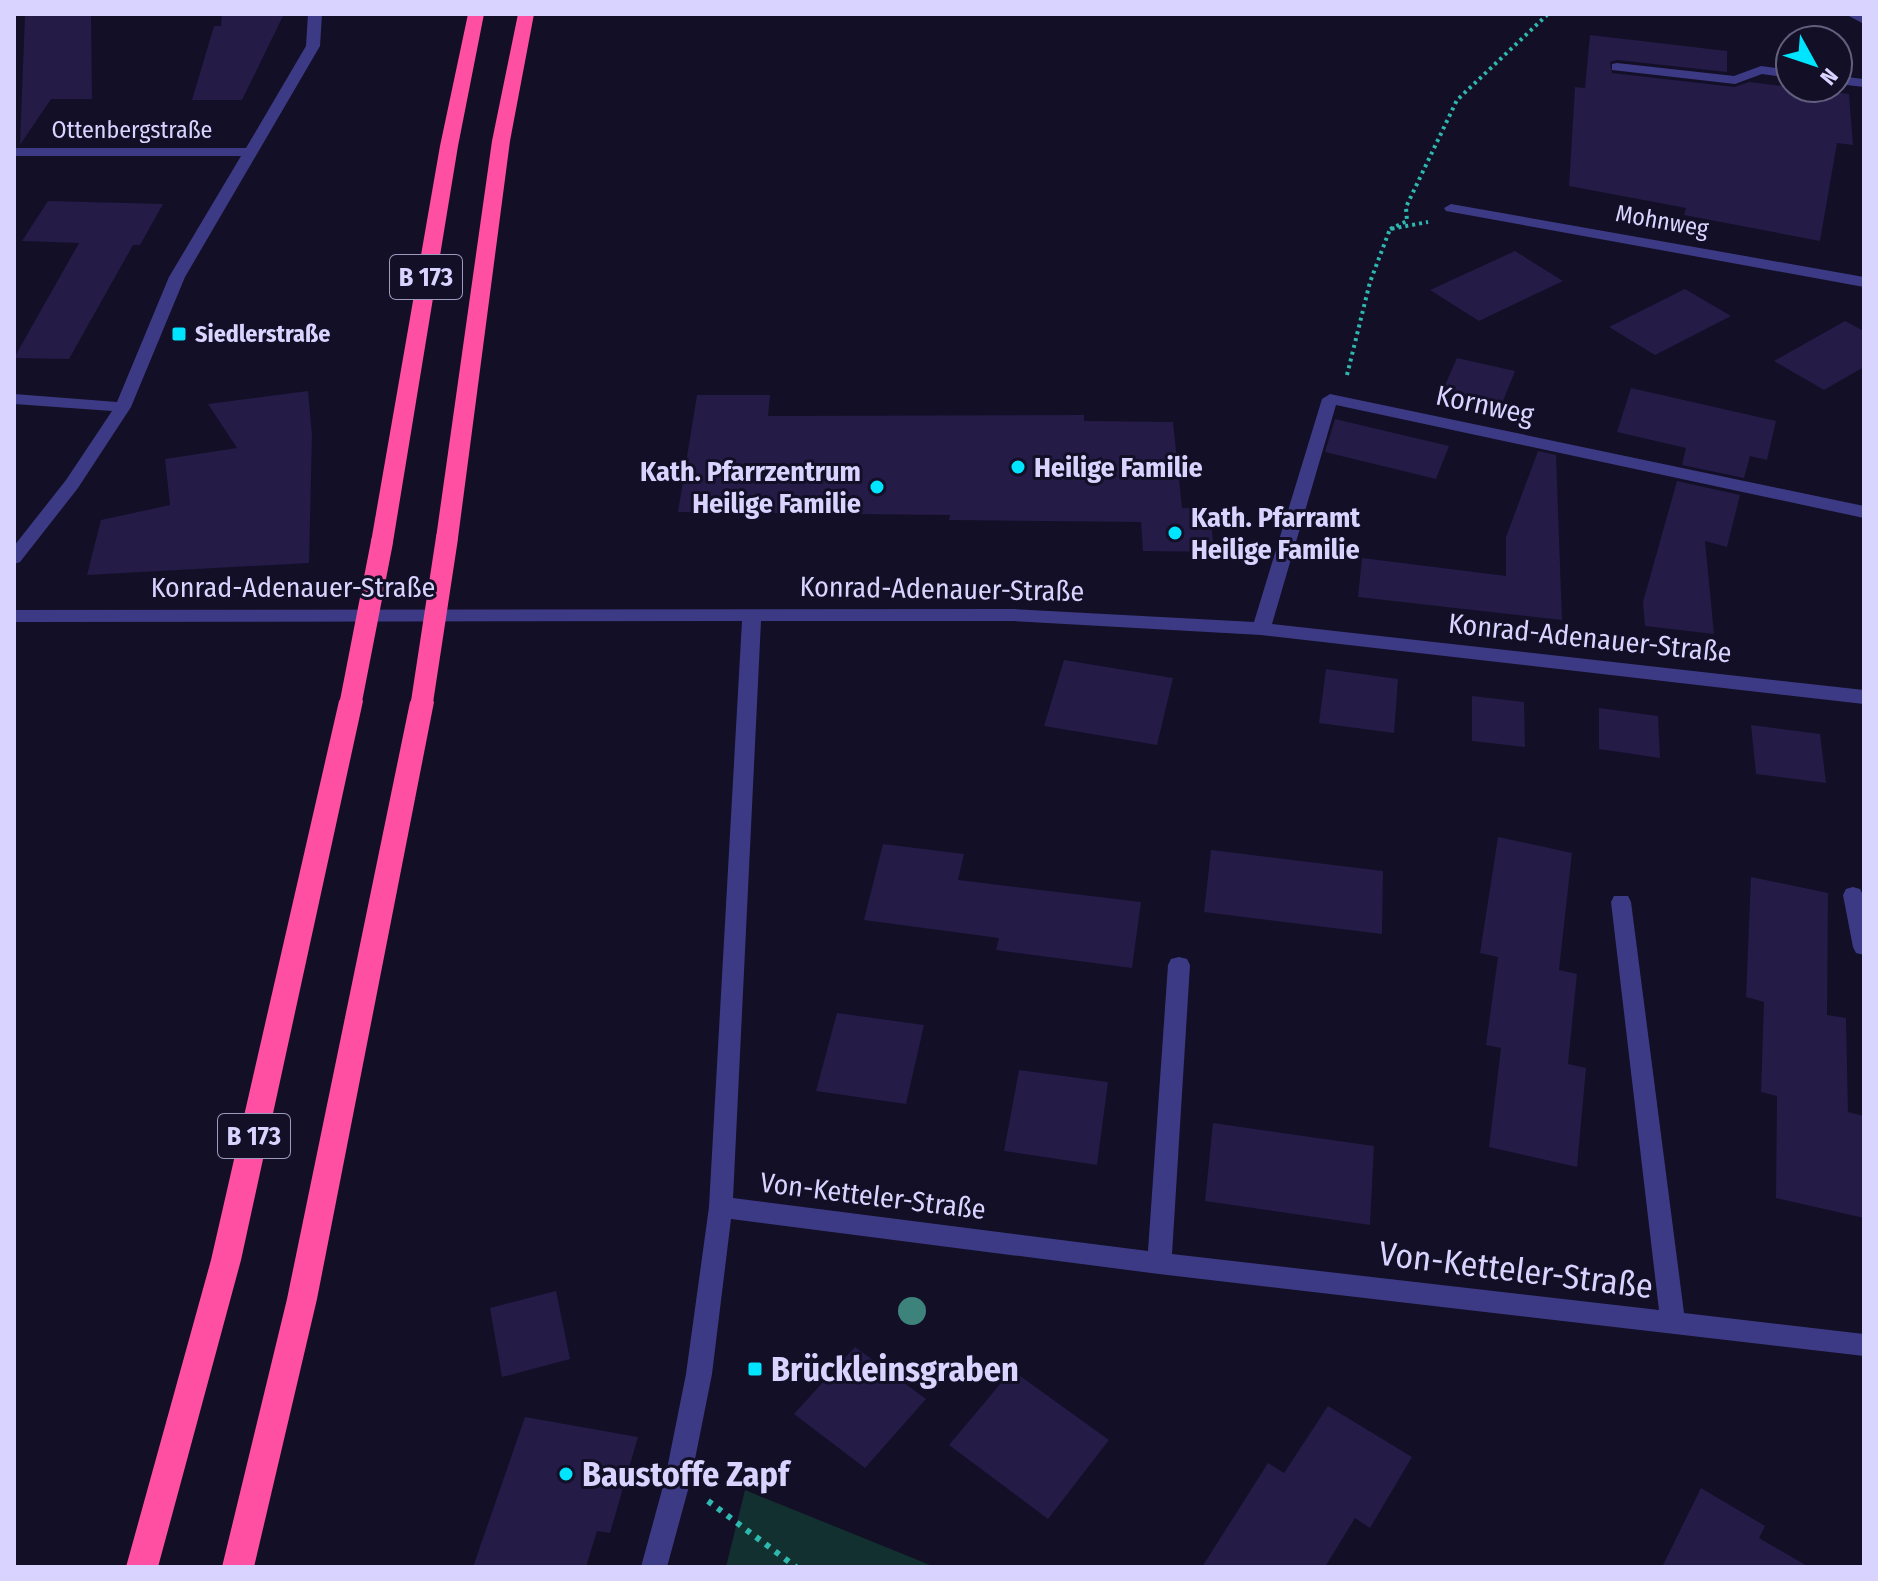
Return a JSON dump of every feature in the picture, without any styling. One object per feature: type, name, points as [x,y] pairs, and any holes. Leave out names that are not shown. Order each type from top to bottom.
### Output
[{"type":"highway","name":"B 173","points":[[142,1567],[226,1260],[351,701],[382,542],[449,146],[476,14]]},
{"type":"highway","name":"B 173","points":[[238,1567],[302,1299],[422,702],[501,141],[526,14]]},
{"type":"street","points":[[14,558],[72,484],[123,407],[177,277],[313,46],[315,14]]},
{"type":"street","points":[[1852,14],[1864,20]]},
{"type":"street","points":[[1617,67],[1735,80],[1761,70],[1774,72]]},
{"type":"street","name":"Ottenbergstraße","points":[[14,152],[249,152]]},
{"type":"street","name":"Mohnweg","points":[[1451,208],[1864,282]]},
{"type":"street","points":[[14,399],[123,407]]},
{"type":"street","points":[[1261,629],[1330,399],[1341,401]]},
{"type":"street","name":"Kornweg","points":[[1341,401],[1864,512]]},
{"type":"street","points":[[654,1567],[678,1479],[699,1374],[721,1207],[752,614]]},
{"type":"street","name":"Konrad-Adenauer-Straße","points":[[14,616],[1013,615],[1261,629],[1864,697]]},
{"type":"street","points":[[1853,895],[1864,947]]},
{"type":"street","points":[[1621,902],[1673,1322]]},
{"type":"street","points":[[1159,1263],[1179,965]]},
{"type":"street","name":"Von-Ketteler-Straße","points":[[721,1207],[1159,1263],[1864,1345]]},
{"type":"path","points":[[1341,401],[1370,282],[1390,229],[1407,221],[1406,207],[1457,100],[1548,14]]},
{"type":"path","points":[[1390,229],[1439,220],[1451,208]]},
{"type":"path","points":[[678,1479],[796,1567]]},
{"type":"green space","points":[[745,1490],[935,1567],[726,1567]]},
{"type":"building","points":[[25,14],[91,14],[92,99],[51,99],[20,145]]},
{"type":"building","points":[[222,14],[284,14],[242,100],[192,100],[214,26],[221,26]]},
{"type":"building","points":[[1590,35],[1727,51],[1727,72],[1617,60],[1610,62],[1612,73],[1735,87],[1749,82],[1774,85],[1774,104],[1850,104],[1853,145],[1837,143],[1820,241],[1684,215],[1686,208],[1569,186],[1575,87],[1585,88]]},
{"type":"building","points":[[48,201],[163,204],[140,245],[133,245],[69,359],[14,358],[79,243],[22,241]]},
{"type":"building","points":[[1515,251],[1563,281],[1479,321],[1430,290]]},
{"type":"building","points":[[1685,289],[1731,316],[1655,355],[1609,327]]},
{"type":"building","points":[[1845,321],[1864,331],[1864,367],[1824,390],[1774,361]]},
{"type":"building","points":[[1457,358],[1515,371],[1501,406],[1442,392]]},
{"type":"building","points":[[1631,388],[1776,421],[1767,460],[1750,456],[1744,478],[1682,465],[1686,448],[1617,432]]},
{"type":"building","points":[[308,391],[312,435],[309,563],[87,575],[101,520],[170,505],[165,459],[237,448],[208,404]]},
{"type":"building","points":[[697,395],[770,395],[768,416],[1084,415],[1084,421],[1173,422],[1182,508],[1210,509],[1214,552],[1143,551],[1141,522],[949,520],[950,515],[678,512]]},
{"type":"building","points":[[1335,419],[1449,446],[1436,479],[1325,452]]},
{"type":"building","points":[[1538,451],[1556,455],[1562,620],[1358,597],[1362,558],[1506,576],[1506,537]]},
{"type":"building","points":[[1677,481],[1740,495],[1727,547],[1705,541],[1714,634],[1645,626],[1643,602]]},
{"type":"building","points":[[1064,660],[1173,678],[1157,745],[1044,726]]},
{"type":"building","points":[[1326,669],[1398,679],[1394,733],[1319,723]]},
{"type":"building","points":[[1472,696],[1524,702],[1525,747],[1472,741]]},
{"type":"building","points":[[1599,708],[1658,716],[1660,758],[1599,749]]},
{"type":"building","points":[[1751,725],[1820,734],[1826,783],[1756,774]]},
{"type":"building","points":[[1498,837],[1572,853],[1559,970],[1577,974],[1568,1064],[1586,1068],[1577,1167],[1489,1147],[1501,1048],[1486,1045],[1498,957],[1480,953]]},
{"type":"building","points":[[883,844],[964,854],[958,880],[1141,902],[1132,968],[996,950],[999,938],[864,920]]},
{"type":"building","points":[[1211,850],[1383,871],[1382,934],[1204,912]]},
{"type":"building","points":[[1751,877],[1828,893],[1827,1015],[1846,1018],[1848,1112],[1864,1116],[1864,1218],[1776,1198],[1777,1096],[1761,1092],[1764,1002],[1746,997]]},
{"type":"building","points":[[837,1013],[924,1025],[906,1104],[816,1091]]},
{"type":"building","points":[[1019,1070],[1108,1082],[1097,1165],[1004,1151]]},
{"type":"building","points":[[1213,1123],[1374,1146],[1370,1225],[1205,1201]]},
{"type":"building","points":[[556,1291],[570,1359],[502,1377],[490,1308]]},
{"type":"building","points":[[855,1347],[926,1399],[865,1468],[794,1414]]},
{"type":"building","points":[[1012,1370],[1109,1440],[1048,1519],[949,1445]]},
{"type":"building","points":[[1328,1406],[1412,1457],[1370,1528],[1355,1518],[1325,1567],[1202,1567],[1268,1463],[1284,1473]]},
{"type":"building","name":"Baustoffe Zapf","points":[[525,1417],[638,1437],[610,1533],[597,1531],[586,1567],[473,1567]]},
{"type":"building","points":[[1701,1488],[1765,1526],[1759,1538],[1809,1567],[1662,1567]]},
{"type":"place","name":"Siedlerstraße","points":[[179,334]]},
{"type":"place","name":"Heilige Familie","points":[[1018,467]]},
{"type":"place","name":"Kath. Pfarrzentrum Heilige Familie","points":[[877,487]]},
{"type":"place","name":"Kath. Pfarramt Heilige Familie","points":[[1175,533]]},
{"type":"place","name":"Brückleinsgraben","points":[[755,1369]]},
{"type":"place","name":"Baustoffe Zapf","points":[[566,1474]]}]
